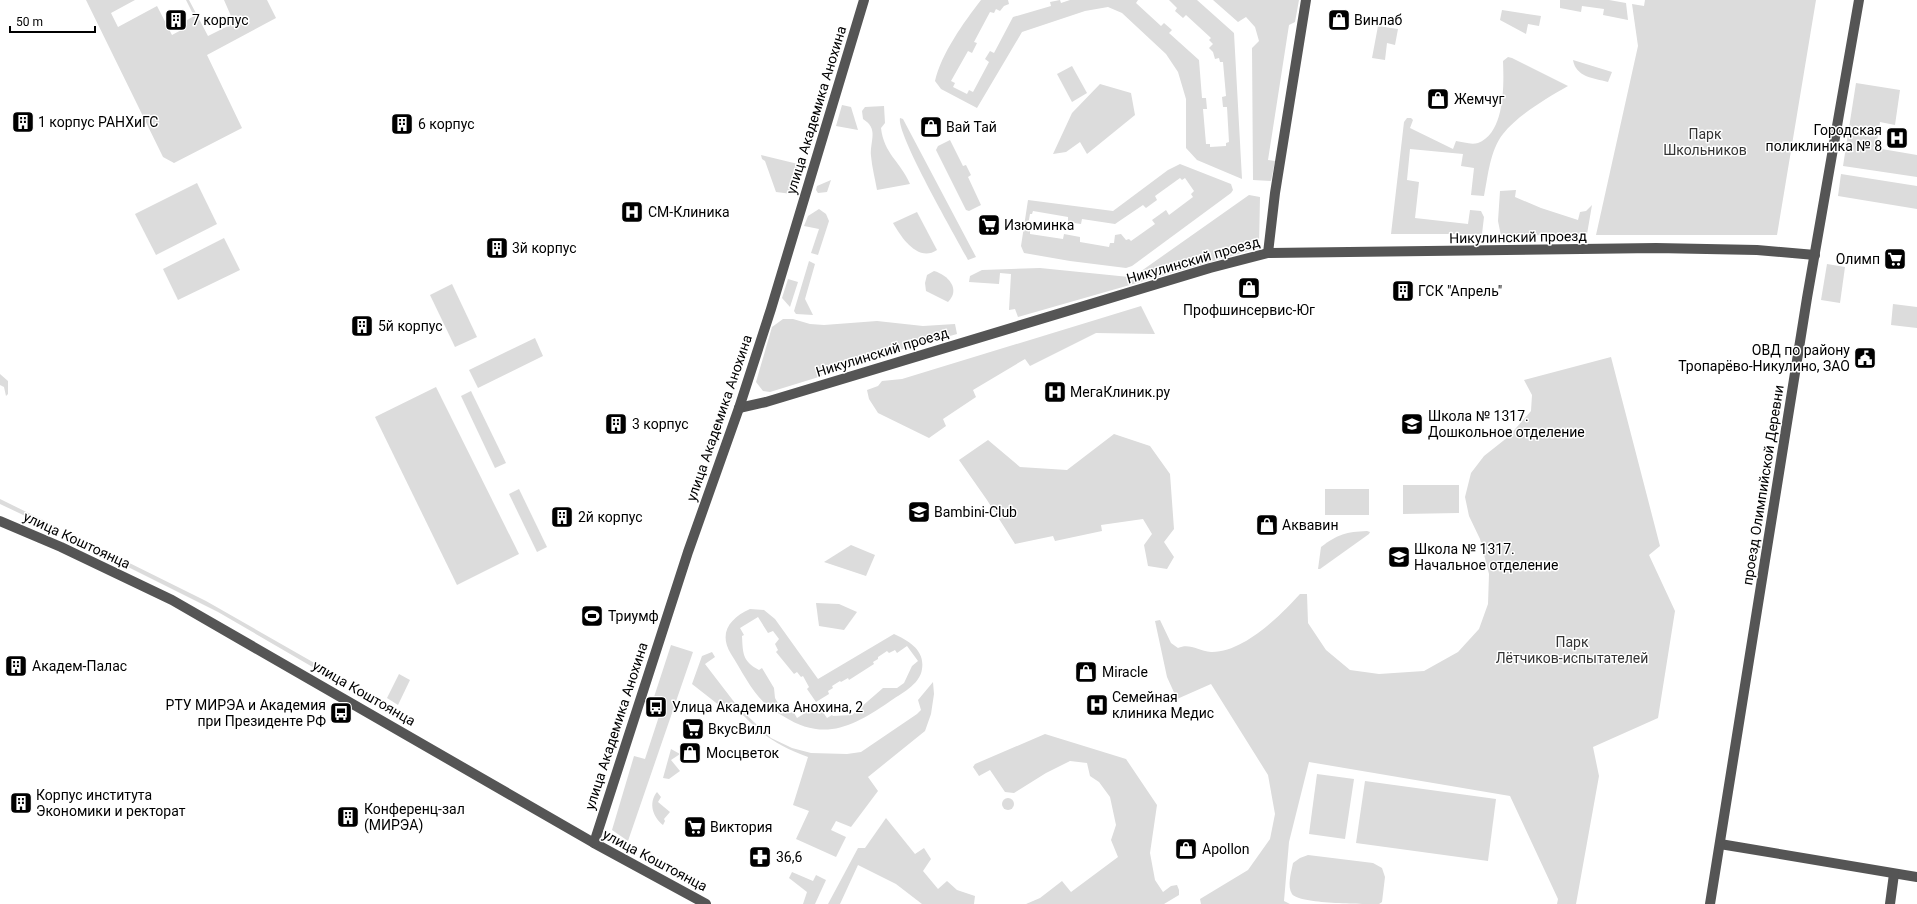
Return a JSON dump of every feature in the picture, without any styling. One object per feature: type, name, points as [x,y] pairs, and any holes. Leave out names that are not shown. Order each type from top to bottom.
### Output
[{"type":"street","name":"улица Академика Анохина","points":[[594,843],[685,559],[739,408],[771,309],[864,0]]},
{"type":"street","points":[[1268,253],[1275,193],[1306,0]]},
{"type":"street","name":"проезд Олимпийской Деревни","points":[[1710,904],[1815,255],[1858,0]]},
{"type":"street","name":"Никулинский проезд","points":[[739,408],[766,402],[1210,268],[1268,253],[1660,248],[1757,250],[1815,255]]},
{"type":"street","name":"улица Коштоянца","points":[[0,522],[61,547],[172,600],[594,843],[706,904]]},
{"type":"street","points":[[1720,844],[1917,877]]},
{"type":"street","points":[[1890,904],[1894,874]]},
{"type":"green space","points":[[86,0],[135,0],[111,13],[118,27],[157,6],[172,35],[185,28],[182,23],[194,16],[186,0],[189,0],[208,36],[234,23],[224,0],[267,0],[276,18],[207,55],[242,128],[174,163],[163,157]]},
{"type":"green space","points":[[981,0],[1008,0],[1009,4],[1004,6],[1000,11],[996,9],[994,13],[990,12],[974,42],[977,43],[972,53],[968,51],[951,81],[955,83],[953,87],[967,94],[969,90],[973,92],[989,62],[985,59],[990,51],[994,53],[1013,17],[1051,6],[1050,2],[1060,0],[1061,3],[1070,0],[1138,0],[1136,3],[1161,26],[1164,23],[1172,30],[1169,33],[1199,60],[1202,98],[1206,98],[1207,109],[1203,109],[1206,144],[1210,144],[1210,147],[1226,146],[1226,143],[1229,142],[1227,107],[1223,107],[1222,97],[1226,96],[1223,62],[1220,62],[1219,58],[1215,59],[1213,52],[1209,48],[1213,44],[1209,40],[1211,38],[1186,15],[1183,18],[1175,11],[1177,8],[1169,0],[1197,0],[1234,33],[1242,179],[1197,160],[1186,148],[1186,99],[1178,72],[1166,54],[1122,13],[1108,7],[1085,11],[1022,32],[977,108],[941,89],[935,81],[942,60],[961,28]]},
{"type":"green space","points":[[1213,0],[1299,0],[1295,22],[1289,25],[1268,160],[1275,161],[1271,181],[1253,180],[1252,48],[1259,41],[1255,27],[1246,17],[1238,22]]},
{"type":"green space","points":[[1560,0],[1609,0],[1626,3],[1628,20],[1603,15],[1604,9],[1582,6],[1581,12],[1560,8]]},
{"type":"green space","name":"Парк Школьников","points":[[1645,0],[1816,0],[1777,235],[1596,235],[1638,46],[1632,4],[1644,6]]},
{"type":"green space","points":[[1502,10],[1541,16],[1539,26],[1528,24],[1526,34],[1500,20]]},
{"type":"green space","points":[[1378,26],[1398,29],[1395,45],[1387,43],[1385,60],[1372,58]]},
{"type":"green space","points":[[1508,57],[1568,86],[1542,101],[1517,120],[1503,134],[1492,155],[1484,196],[1471,195],[1474,168],[1461,166],[1463,154],[1410,149],[1407,180],[1419,182],[1415,218],[1468,224],[1470,210],[1481,211],[1484,217],[1482,234],[1391,234],[1404,122],[1407,118],[1411,118],[1413,120],[1410,128],[1453,149],[1456,141],[1475,144],[1487,138],[1498,119],[1503,95],[1503,61]]},
{"type":"green space","points":[[1573,60],[1612,72],[1608,82],[1591,78],[1581,73],[1575,66]]},
{"type":"green space","points":[[1072,66],[1087,93],[1072,102],[1057,74]]},
{"type":"green space","points":[[1856,83],[1900,90],[1895,125],[1880,122],[1876,148],[1917,155],[1917,177],[1843,166]]},
{"type":"green space","points":[[1100,84],[1131,93],[1135,115],[1087,154],[1080,142],[1066,152],[1053,154],[1072,113]]},
{"type":"green space","points":[[842,105],[851,107],[858,130],[836,126]]},
{"type":"green space","points":[[884,106],[885,123],[881,128],[885,144],[910,184],[877,190],[871,156],[873,135],[871,127],[863,119],[862,111],[865,107]]},
{"type":"green space","points":[[900,118],[903,119],[976,257],[968,260],[907,144],[901,128]]},
{"type":"green space","points":[[950,140],[963,166],[966,165],[971,175],[968,177],[981,205],[969,211],[966,210],[936,150],[938,146]]},
{"type":"green space","points":[[761,155],[798,164],[792,194],[776,192],[765,161],[762,159]]},
{"type":"green space","points":[[1180,164],[1231,184],[1233,190],[1132,266],[1126,268],[1070,261],[1024,253],[1021,246],[1028,200],[1113,211],[1168,170]],"holes":[[[1180,178],[1182,180],[1185,178],[1194,191],[1191,194],[1193,197],[1169,215],[1166,210],[1152,220],[1155,224],[1131,241],[1129,239],[1126,240],[1121,234],[1115,235],[1114,243],[1110,243],[1109,247],[1080,242],[1080,237],[1064,234],[1063,239],[1030,234],[1030,231],[1027,231],[1030,214],[1032,214],[1033,211],[1068,217],[1068,222],[1081,224],[1082,219],[1115,224],[1143,205],[1146,208],[1157,200],[1155,196]]]},
{"type":"green space","points":[[1841,174],[1917,186],[1917,209],[1838,196]]},
{"type":"green space","points":[[831,180],[827,192],[818,193],[816,190],[817,186]]},
{"type":"green space","points":[[197,183],[217,224],[156,255],[135,214]]},
{"type":"green space","points":[[1516,190],[1515,197],[1541,208],[1578,220],[1580,212],[1586,211],[1592,205],[1587,234],[1501,236],[1498,221],[1500,191]]},
{"type":"green space","points":[[1249,195],[1260,197],[1259,248],[1018,317],[1015,309],[1009,310],[1011,274],[1000,273],[999,284],[969,282],[970,276],[982,270],[1040,268],[1129,277],[1137,274]]},
{"type":"green space","points":[[819,209],[826,214],[829,221],[818,255],[811,253],[819,229],[804,226],[808,216]]},
{"type":"green space","points":[[917,212],[937,250],[930,253],[923,253],[911,247],[893,223]]},
{"type":"green space","points":[[224,238],[240,270],[178,300],[163,269]]},
{"type":"green space","points":[[809,261],[815,264],[805,299],[813,315],[796,314],[794,311]]},
{"type":"green space","points":[[1827,264],[1845,267],[1840,303],[1821,300]]},
{"type":"green space","points":[[934,271],[944,276],[951,283],[953,292],[952,297],[948,302],[926,291],[925,283],[927,275]]},
{"type":"green space","points":[[788,279],[798,282],[790,307],[782,298]]},
{"type":"green space","points":[[452,284],[477,337],[455,347],[430,295]]},
{"type":"green space","points":[[1893,304],[1917,307],[1917,328],[1891,325]]},
{"type":"green space","points":[[1141,306],[1155,334],[1096,333],[1030,366],[1025,359],[973,390],[976,397],[943,419],[946,426],[929,438],[878,413],[869,399],[867,390],[878,386],[882,381],[902,379]]},
{"type":"green space","points":[[783,319],[793,319],[810,324],[824,325],[877,321],[923,326],[955,324],[957,334],[821,372],[822,376],[770,392],[763,391],[756,382],[772,327]]},
{"type":"green space","points":[[535,338],[543,356],[478,388],[469,370]]},
{"type":"green space","name":"Парк Лётчиков-испытателей","points":[[1611,357],[1660,546],[1649,555],[1675,611],[1658,718],[1593,747],[1599,776],[1576,904],[1557,904],[1558,899],[1510,796],[1309,762],[1289,842],[1284,901],[1290,904],[1201,904],[1200,899],[1248,870],[1270,839],[1275,814],[1268,775],[1211,684],[1177,699],[1167,677],[1155,621],[1160,620],[1171,643],[1178,648],[1186,646],[1211,652],[1223,651],[1248,640],[1260,632],[1300,594],[1307,594],[1308,623],[1326,650],[1350,670],[1379,674],[1424,671],[1458,652],[1479,629],[1488,604],[1489,574],[1480,539],[1469,516],[1465,497],[1471,473],[1484,456],[1508,437],[1531,411],[1532,395],[1524,380]]},
{"type":"green space","points":[[0,374],[8,381],[8,394],[6,396],[4,387],[0,385]]},
{"type":"green space","points":[[436,387],[519,554],[457,585],[375,417]]},
{"type":"green space","points":[[471,391],[506,463],[495,468],[461,396]]},
{"type":"green space","points":[[1114,434],[1150,446],[1170,474],[1174,529],[1164,542],[1174,557],[1167,569],[1148,566],[1144,545],[1152,534],[1143,519],[1101,525],[1102,531],[1055,541],[1053,536],[1015,544],[959,460],[988,440],[1020,467],[1067,470]]},
{"type":"green space","points":[[1403,485],[1459,485],[1459,513],[1403,514]]},
{"type":"green space","points":[[519,489],[547,547],[537,552],[509,494]]},
{"type":"green space","points":[[1325,489],[1369,489],[1369,515],[1325,515]]},
{"type":"green space","points":[[0,499],[59,528],[60,530],[57,531],[0,504]]},
{"type":"green space","points":[[1367,531],[1370,532],[1369,534],[1318,569],[1321,547],[1342,534]]},
{"type":"green space","points":[[73,535],[206,601],[325,669],[316,669],[218,612],[72,539]]},
{"type":"green space","points":[[851,545],[875,555],[866,576],[824,562]]},
{"type":"green space","points":[[816,603],[839,604],[857,612],[844,630],[819,626]]},
{"type":"green space","points":[[750,609],[764,610],[775,619],[818,679],[894,634],[915,647],[921,656],[922,669],[918,680],[904,692],[876,711],[850,724],[825,730],[798,724],[773,710],[762,701],[752,688],[727,646],[726,633],[728,627],[743,613]],"holes":[[[758,617],[768,633],[773,631],[779,639],[775,644],[778,650],[776,652],[794,674],[797,672],[801,677],[803,676],[809,687],[807,689],[816,702],[829,694],[828,691],[833,688],[832,686],[848,678],[849,680],[874,664],[873,662],[887,651],[889,653],[895,650],[897,653],[907,646],[918,661],[912,666],[904,683],[897,688],[883,688],[852,715],[832,715],[827,718],[820,708],[812,713],[810,710],[797,718],[793,711],[791,713],[780,707],[775,698],[774,688],[762,668],[759,670],[753,667],[744,656],[742,636],[744,635],[740,628]]]},
{"type":"green space","points":[[671,645],[693,652],[628,841],[612,830],[634,756],[645,759],[664,701],[654,697]]},
{"type":"green space","points":[[712,652],[715,657],[705,664],[738,707],[771,738],[792,748],[811,753],[847,754],[861,752],[917,714],[921,710],[918,700],[933,682],[934,694],[931,714],[925,731],[868,777],[878,791],[851,827],[836,821],[831,830],[846,837],[836,857],[796,839],[809,811],[793,805],[808,757],[777,743],[753,725],[736,708],[729,713],[692,684],[702,656]]},
{"type":"green space","points":[[399,674],[410,680],[398,705],[387,698]]},
{"type":"green space","points":[[1045,734],[1126,759],[1157,805],[1150,853],[1155,880],[1163,892],[1171,886],[1177,885],[1179,895],[1164,904],[1026,904],[1040,898],[1062,881],[1071,892],[1118,857],[1111,840],[1116,825],[1110,797],[1099,782],[1090,776],[1087,763],[1070,761],[1046,773],[1014,793],[1005,792],[990,770],[979,776],[973,767],[975,764]]},
{"type":"green space","points":[[671,749],[680,754],[671,760],[680,771],[669,779],[663,778]]},
{"type":"green space","points":[[1317,774],[1354,779],[1345,839],[1309,834]]},
{"type":"green space","points":[[1365,781],[1496,799],[1488,861],[1356,843]]},
{"type":"green space","points":[[657,792],[661,797],[658,802],[670,812],[664,819],[665,821],[663,825],[654,814],[652,805],[654,796]]},
{"type":"green space","points":[[1006,798],[1010,798],[1014,804],[1010,810],[1006,810],[1002,806],[1002,802]]},
{"type":"green space","points":[[886,818],[915,854],[924,848],[931,859],[923,871],[938,889],[947,881],[957,890],[975,896],[974,904],[922,904],[896,884],[858,865],[840,904],[828,904],[858,848],[865,848]]},
{"type":"green space","points":[[1308,855],[1373,863],[1382,868],[1385,877],[1382,902],[1379,904],[1360,904],[1318,902],[1306,900],[1292,894],[1290,879],[1293,863]]},
{"type":"green space","points":[[792,872],[813,881],[816,875],[826,880],[815,904],[803,904],[807,892],[789,878]]},
{"type":"place","name":"7 корпус","points":[[176,20]]},
{"type":"place","name":"Винлаб","points":[[1339,20]]},
{"type":"place","name":"Жемчуг","points":[[1438,99]]},
{"type":"place","name":"1 корпус РАНХиГС","points":[[23,122]]},
{"type":"place","name":"6 корпус","points":[[402,124]]},
{"type":"place","name":"Вай Тай","points":[[931,127]]},
{"type":"place","name":"Городская поликлиника № 8","points":[[1897,138]]},
{"type":"place","name":"СМ-Клиника","points":[[632,212]]},
{"type":"place","name":"Изюминка","points":[[989,225]]},
{"type":"place","name":"3й корпус","points":[[497,248]]},
{"type":"place","name":"Олимп","points":[[1895,259]]},
{"type":"place","name":"Профшинсервис-Юг","points":[[1249,288]]},
{"type":"place","name":"ГСК \"Апрель\"","points":[[1403,291]]},
{"type":"place","name":"5й корпус","points":[[362,326]]},
{"type":"place","name":"ОВД по району Тропарёво-Никулино, ЗАО","points":[[1865,358]]},
{"type":"place","name":"МегаКлиник.ру","points":[[1055,392]]},
{"type":"place","name":"3 корпус","points":[[616,424]]},
{"type":"place","name":"Школа № 1317. Дошкольное отделение","points":[[1412,424]]},
{"type":"place","name":"Bambini-Club","points":[[919,512]]},
{"type":"place","name":"2й корпус","points":[[562,517]]},
{"type":"place","name":"Аквавин","points":[[1267,525]]},
{"type":"place","name":"Школа № 1317. Начальное отделение","points":[[1399,557]]},
{"type":"place","name":"Триумф","points":[[592,616]]},
{"type":"place","name":"Академ-Палас","points":[[16,666]]},
{"type":"place","name":"Miracle","points":[[1086,672]]},
{"type":"place","name":"Семейная клиника Медис","points":[[1097,705]]},
{"type":"place","name":"Улица Академика Анохина, 2","points":[[656,707]]},
{"type":"place","name":"РТУ МИРЭА и Академия при Президенте РФ","points":[[341,713]]},
{"type":"place","name":"ВкусВилл","points":[[693,729]]},
{"type":"place","name":"Мосцветок","points":[[690,753]]},
{"type":"place","name":"Корпус института Экономики и ректорат","points":[[21,803]]},
{"type":"place","name":"Конференц-зал (МИРЭА)","points":[[348,817]]},
{"type":"place","name":"Виктория","points":[[695,827]]},
{"type":"place","name":"Apollon","points":[[1186,849]]},
{"type":"place","name":"36,6","points":[[760,857]]}]
